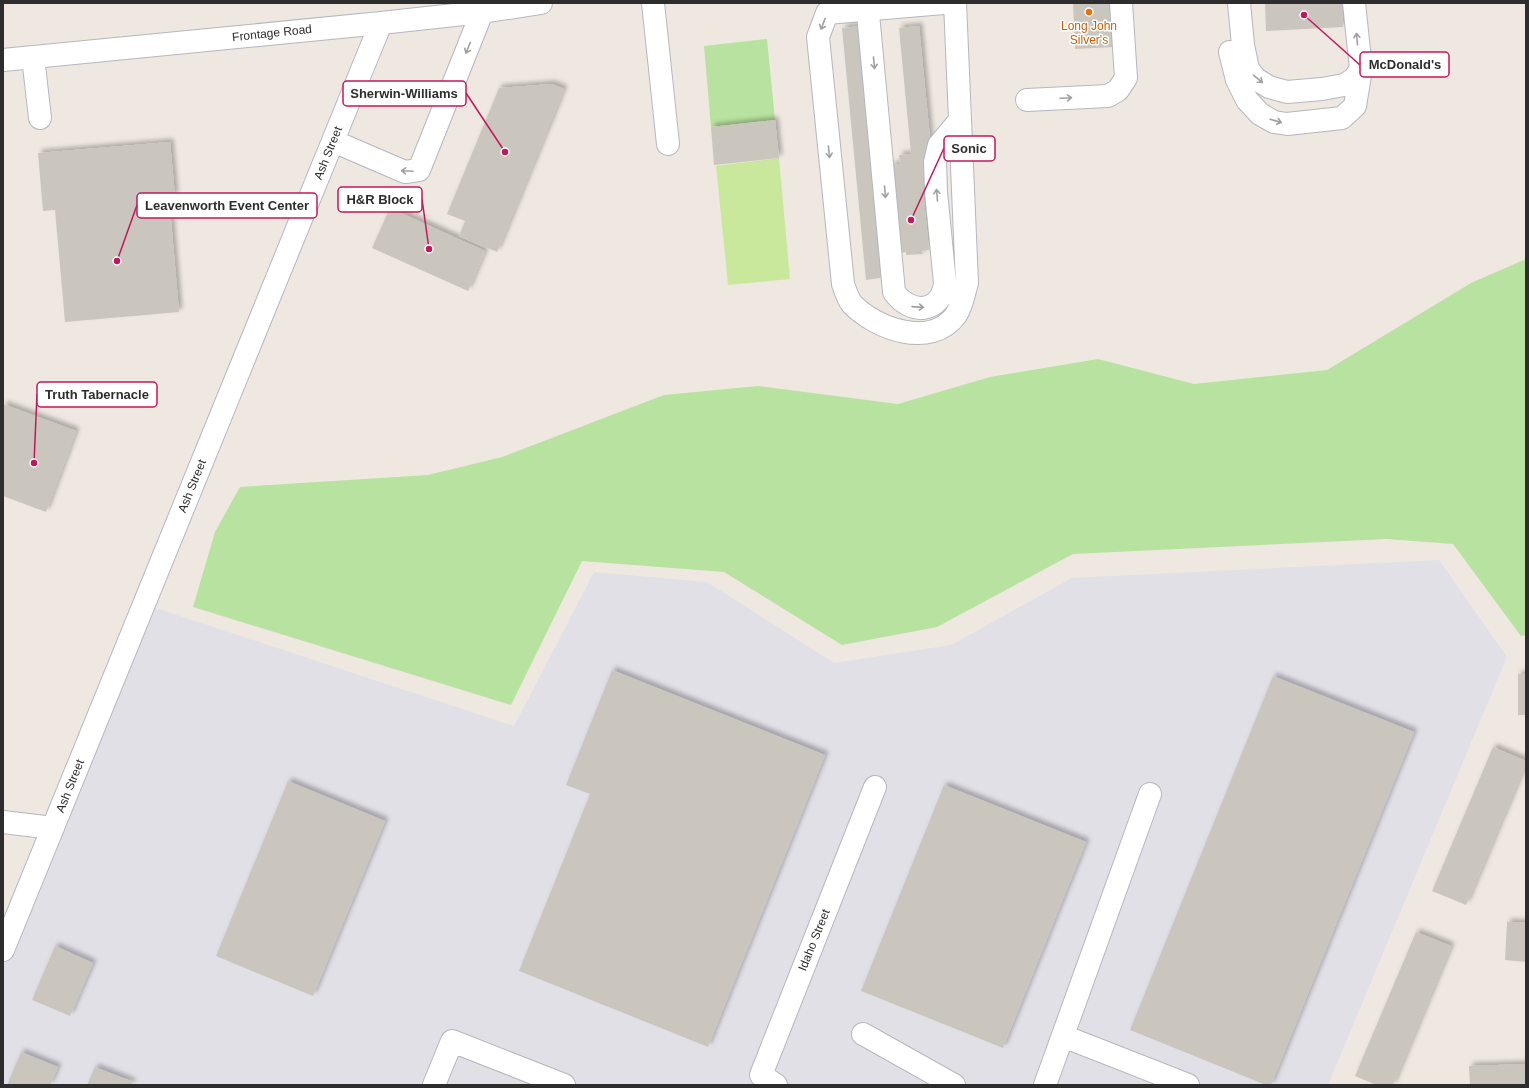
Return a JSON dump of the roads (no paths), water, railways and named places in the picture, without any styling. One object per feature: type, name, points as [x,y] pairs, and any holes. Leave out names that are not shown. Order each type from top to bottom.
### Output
[{"type":"street","name":"Frontage Road","points":[[3,60],[381,23],[482,12],[541,3]]},
{"type":"street","points":[[653,3],[668,144]]},
{"type":"street","points":[[943,3],[868,12],[827,13],[818,37],[843,284],[850,302],[865,316],[899,332],[919,333],[935,331],[948,324],[956,314],[963,299],[966,283],[955,3]]},
{"type":"street","points":[[1027,100],[1108,96],[1118,90],[1126,78],[1121,3]]},
{"type":"street","points":[[1225,3],[1229,47],[1237,80],[1247,100],[1260,114],[1274,122],[1287,124],[1342,118],[1355,106],[1360,69],[1354,3]]},
{"type":"street","points":[[1239,3],[1243,45],[1248,69],[1256,79],[1269,87],[1287,92],[1322,89],[1344,85],[1354,79],[1360,69]]},
{"type":"street","points":[[332,141],[405,172],[419,170],[482,12]]},
{"type":"street","points":[[868,12],[894,292],[899,299],[911,307],[927,308],[936,303],[944,291],[945,283],[936,192],[935,162],[939,145],[960,120]]},
{"type":"street","name":"Ash Street","points":[[3,950],[381,23]]},
{"type":"street","points":[[33,57],[40,118]]},
{"type":"street","name":"Idaho Street","points":[[776,1085],[761,1075],[875,787]]},
{"type":"street","points":[[1045,1085],[1150,794]]},
{"type":"street","points":[[3,822],[52,828]]},
{"type":"street","points":[[862,1034],[954,1085]]},
{"type":"street","points":[[1062,1036],[1188,1085]]},
{"type":"street","points":[[434,1085],[452,1041],[564,1085]]},
{"type":"place","name":"Long John Silver's","points":[[1089,12]]},
{"type":"place","name":"McDonald's","points":[[1304,15]]},
{"type":"place","name":"Sherwin-Williams","points":[[505,152]]},
{"type":"place","name":"Sonic","points":[[911,220]]},
{"type":"place","name":"H&R Block","points":[[429,249]]},
{"type":"place","name":"Leavenworth Event Center","points":[[117,261]]},
{"type":"place","name":"Truth Tabernacle","points":[[34,463]]}]
